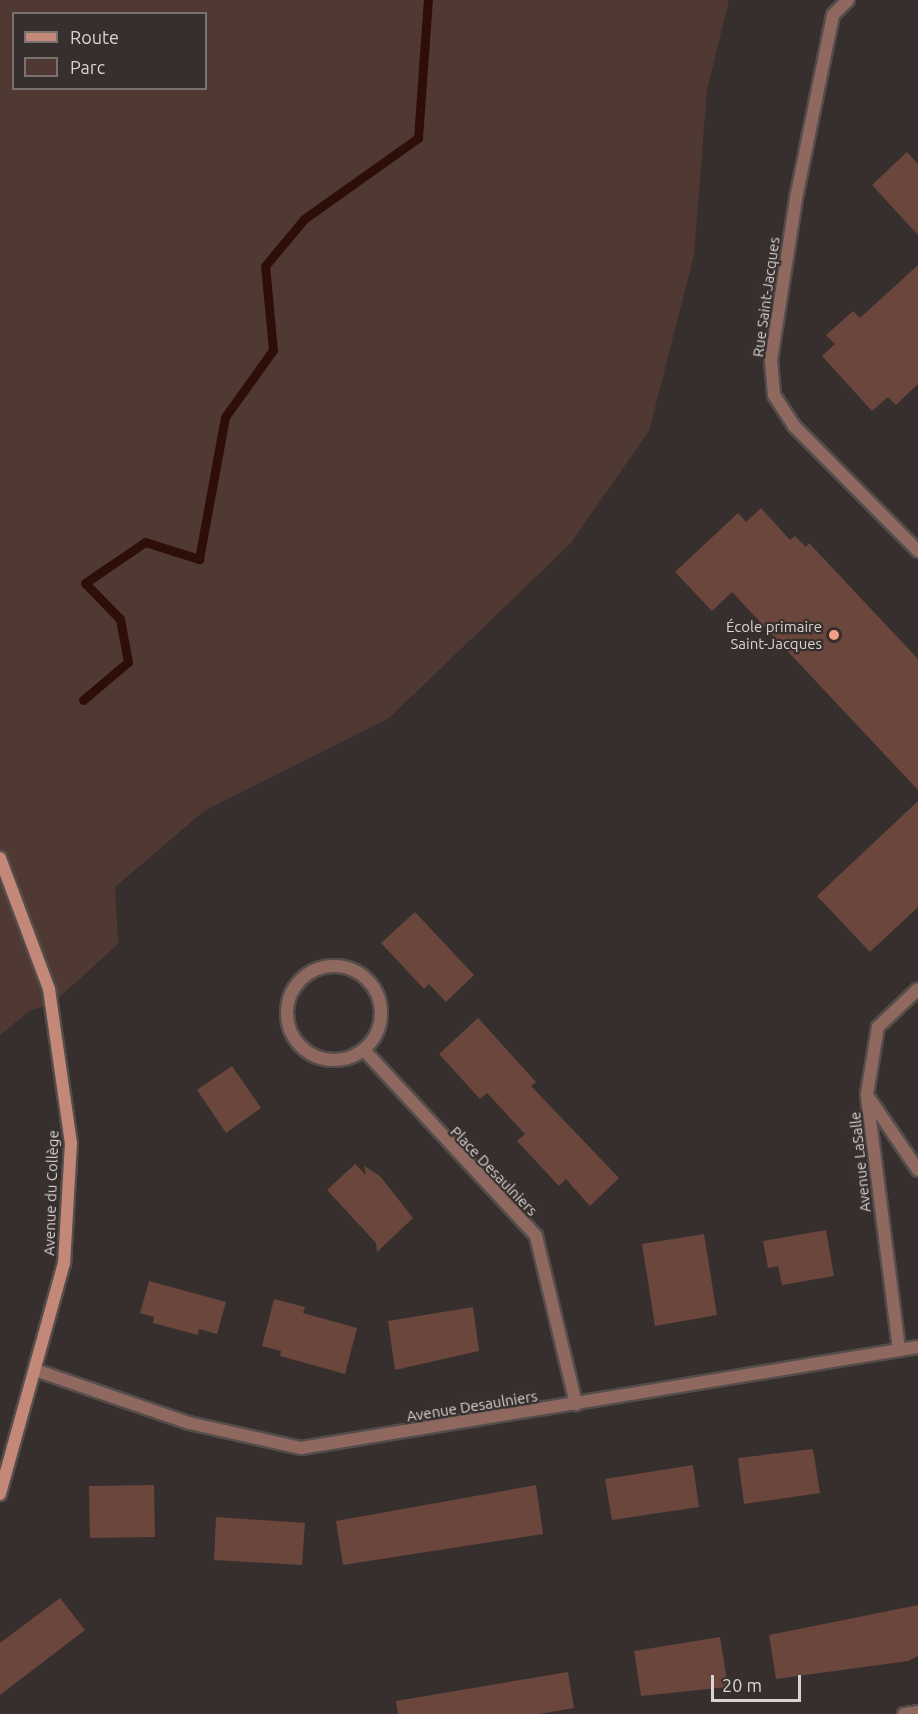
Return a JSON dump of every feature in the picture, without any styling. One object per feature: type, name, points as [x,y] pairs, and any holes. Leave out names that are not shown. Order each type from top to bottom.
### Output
[{"type":"street","name":"Rue Saint-Jacques","points":[[848,0],[833,15],[796,199],[771,360],[774,395],[794,426],[918,551]]},
{"type":"street","name":"Avenue du Collège","points":[[0,858],[50,989],[71,1143],[64,1263],[38,1371],[0,1494]]},
{"type":"street","points":[[327,967],[342,967],[368,981],[380,1016],[364,1050],[334,1060],[300,1044],[288,1024],[287,1008],[300,981],[327,967]]},
{"type":"street","name":"Avenue LaSalle","points":[[899,1350],[867,1094],[878,1027],[918,989]]},
{"type":"street","name":"Place Desaulniers","points":[[364,1050],[536,1236],[576,1404]]},
{"type":"street","points":[[867,1094],[918,1170]]},
{"type":"street","name":"Avenue Desaulniers","points":[[38,1371],[189,1423],[302,1448],[918,1347]]},
{"type":"street","points":[[904,1714],[918,1712]]},
{"type":"green space","points":[[0,0],[729,0],[707,90],[694,255],[649,431],[570,544],[389,718],[204,811],[115,887],[118,944],[53,1003],[29,1011],[0,1035]]},
{"type":"building","points":[[907,152],[918,164],[918,235],[872,185]]},
{"type":"building","points":[[918,265],[918,384],[896,405],[888,397],[872,411],[822,356],[835,344],[826,335],[853,311],[860,318]]},
{"type":"building","name":"École primaire Saint-Jacques","points":[[761,508],[790,540],[795,536],[806,547],[809,543],[918,659],[918,790],[732,592],[712,611],[675,572],[738,513],[746,522]]},
{"type":"building","points":[[918,801],[918,907],[870,952],[817,896]]},
{"type":"building","points":[[415,912],[474,975],[446,1002],[429,984],[424,989],[381,943]]},
{"type":"building","points":[[478,1018],[536,1082],[531,1086],[619,1178],[590,1206],[566,1179],[559,1186],[517,1141],[525,1134],[487,1093],[480,1099],[439,1054]]},
{"type":"building","points":[[232,1066],[261,1108],[226,1133],[197,1090]]},
{"type":"building","points":[[355,1164],[366,1175],[364,1166],[380,1176],[413,1218],[377,1252],[376,1243],[327,1190]]},
{"type":"building","points":[[826,1230],[834,1276],[782,1285],[778,1266],[768,1268],[763,1241]]},
{"type":"building","points":[[704,1234],[717,1315],[655,1326],[642,1244]]},
{"type":"building","points":[[149,1281],[226,1302],[217,1334],[199,1329],[198,1335],[153,1323],[154,1317],[140,1313]]},
{"type":"building","points":[[274,1299],[305,1307],[303,1313],[357,1328],[345,1374],[280,1356],[281,1351],[262,1346]]},
{"type":"building","points":[[473,1307],[479,1351],[395,1370],[388,1321]]},
{"type":"building","points":[[813,1449],[820,1493],[744,1504],[738,1458]]},
{"type":"building","points":[[693,1465],[699,1507],[612,1520],[605,1479]]},
{"type":"building","points":[[154,1485],[155,1537],[90,1538],[89,1486]]},
{"type":"building","points":[[536,1485],[543,1534],[343,1565],[336,1521]]},
{"type":"building","points":[[216,1517],[305,1523],[302,1565],[214,1560]]},
{"type":"building","points":[[60,1598],[85,1630],[0,1695],[0,1643]]},
{"type":"building","points":[[918,1605],[918,1656],[908,1661],[776,1679],[769,1635]]},
{"type":"building","points":[[720,1637],[728,1687],[641,1696],[634,1651]]},
{"type":"building","points":[[568,1672],[574,1708],[539,1714],[398,1714],[396,1701]]},
{"type":"waterway","points":[[83,700],[128,662],[120,619],[85,583],[145,542],[199,559],[225,417],[273,350],[265,266],[304,219],[418,138],[428,0]]},
{"type":"place","name":"École primaire Saint-Jacques","points":[[834,635]]}]
